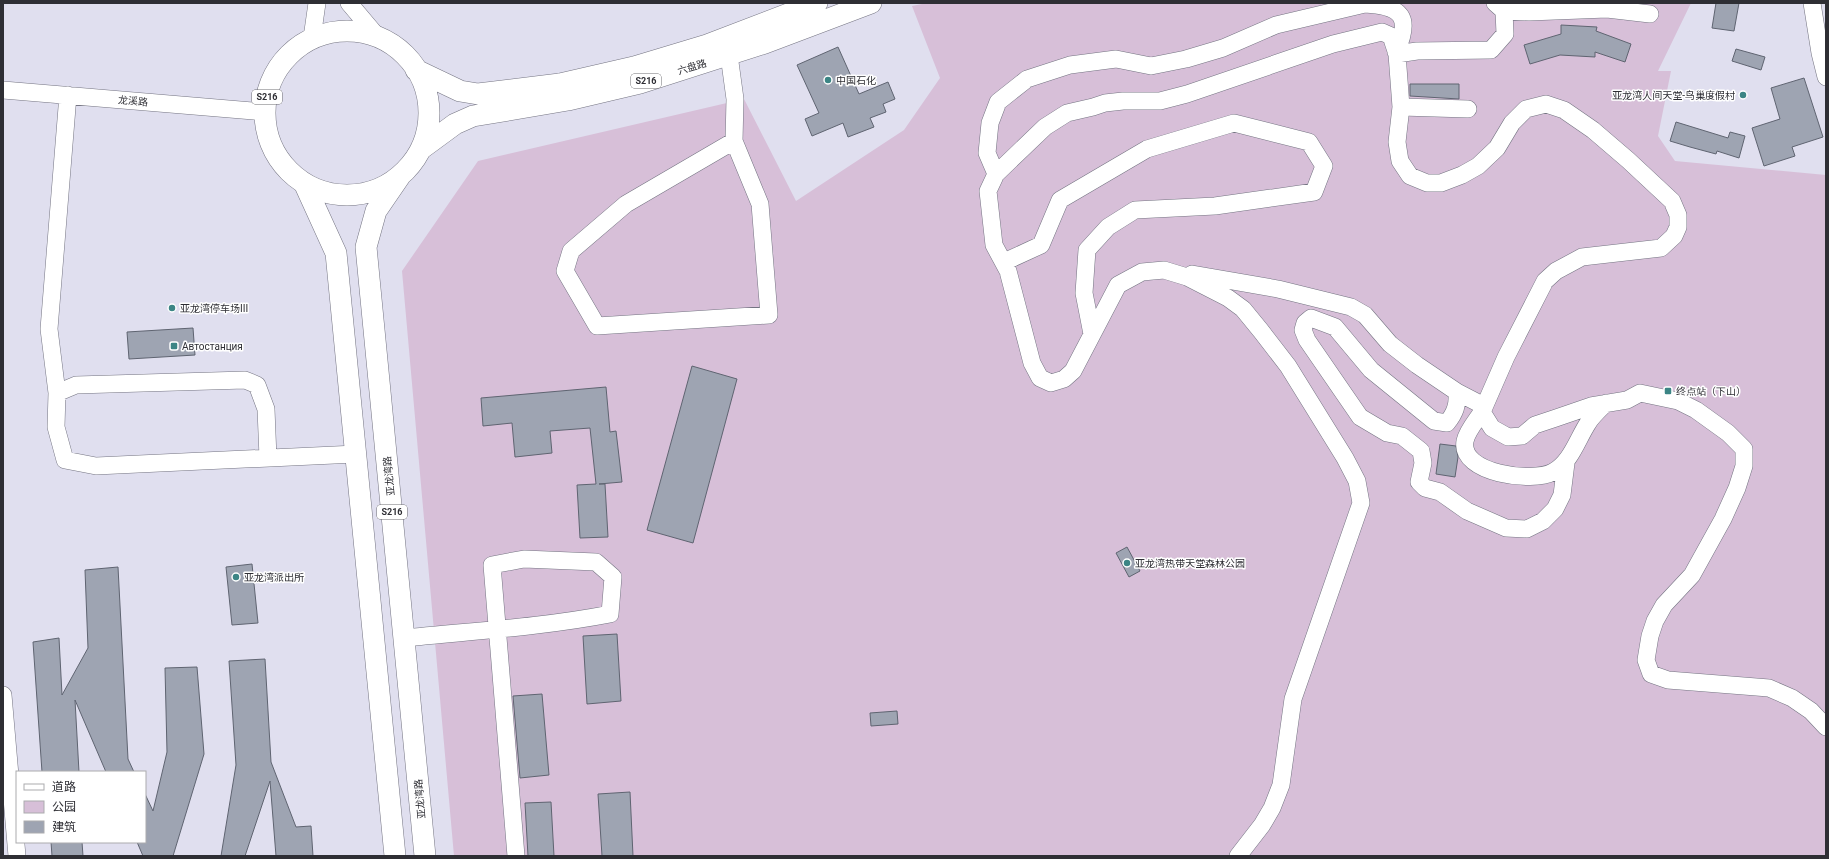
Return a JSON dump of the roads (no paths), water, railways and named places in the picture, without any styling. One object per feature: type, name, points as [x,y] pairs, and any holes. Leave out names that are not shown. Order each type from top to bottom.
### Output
[{"type":"main road","name":"六盘路","points":[[416,70],[460,91],[478,94],[560,84],[634,67],[707,45],[817,3]]},
{"type":"main road","name":"六盘路","points":[[421,149],[455,124],[473,116],[568,100],[640,83],[729,55],[871,3]]},
{"type":"main road","name":"S216","points":[[344,30],[376,35],[392,44],[406,55],[425,88],[429,108],[427,129],[421,149],[412,164],[400,176],[370,192],[337,196],[305,185],[283,166],[268,140],[264,112],[270,81],[287,56],[312,38],[344,30]]},
{"type":"main road","name":"亚龙湾路","points":[[400,176],[376,211],[366,247],[425,856]]},
{"type":"main road","name":"S216","points":[[305,185],[336,253],[395,856]]},
{"type":"street","points":[[312,38],[317,3]]},
{"type":"street","points":[[349,3],[376,35]]},
{"type":"street","points":[[1812,3],[1823,52],[1826,77]]},
{"type":"street","points":[[996,174],[987,153],[990,123],[998,102],[1027,79],[1070,65],[1116,59],[1151,66],[1223,48],[1276,25],[1365,4],[1378,5],[1397,10],[1404,20],[1403,37],[1396,53]]},
{"type":"street","points":[[1396,53],[1417,50],[1491,50],[1505,34],[1500,7],[1529,12],[1607,9],[1650,14]]},
{"type":"street","points":[[1566,463],[1554,472],[1544,476],[1508,476],[1493,472],[1476,462],[1467,454],[1465,442],[1483,409],[1545,281],[1556,271],[1582,257],[1661,248],[1674,236],[1678,227],[1678,215],[1672,201],[1593,130],[1564,110],[1546,104],[1526,109],[1512,123],[1497,148],[1478,166],[1462,175],[1441,183],[1427,183],[1410,176],[1400,161],[1397,142],[1401,107],[1396,53],[1391,36],[1382,32],[1333,44],[1202,89],[1160,101],[1105,102],[1093,108],[1067,113],[1045,126],[996,174],[988,191],[994,245],[1004,262],[1032,362],[1040,378],[1051,383],[1064,379],[1073,371],[1118,286],[1142,272],[1164,270],[1245,282],[1351,307],[1365,315],[1390,344],[1403,355],[1483,409],[1492,428],[1508,437],[1522,436],[1535,425],[1606,403],[1627,400],[1640,393],[1678,401],[1713,421],[1739,442],[1744,449],[1744,466],[1737,488],[1723,519],[1692,575],[1664,605],[1655,621],[1650,636],[1646,660],[1651,674],[1668,680],[1769,688],[1792,698],[1811,711],[1826,727]]},
{"type":"street","points":[[729,55],[735,99],[734,141],[760,204],[769,315],[597,326],[565,272],[571,251],[626,204],[734,141]]},
{"type":"street","name":"龙溪路","points":[[3,90],[264,112]]},
{"type":"street","points":[[68,96],[49,329],[57,393],[56,427],[65,460],[96,466],[356,454]]},
{"type":"street","points":[[1401,107],[1468,109]]},
{"type":"street","points":[[1004,262],[1041,245],[1060,200],[1147,149],[1234,123],[1309,142],[1324,166],[1314,192],[1215,206],[1135,210],[1108,227],[1087,250],[1084,293],[1092,334]]},
{"type":"street","points":[[1164,270],[1187,277],[1228,298],[1243,309],[1288,366],[1345,458],[1357,481],[1360,493],[1361,503],[1358,513],[1293,699],[1281,785],[1272,808],[1238,856]]},
{"type":"street","points":[[1457,392],[1456,409],[1447,423],[1434,421],[1371,370],[1335,327],[1311,318],[1305,323],[1303,330],[1307,340],[1360,417],[1386,433],[1402,436],[1421,451],[1423,463],[1419,482],[1425,488],[1440,492],[1447,496],[1467,511],[1506,528],[1527,529],[1543,521],[1555,509],[1562,495],[1566,463],[1589,422],[1606,403]]},
{"type":"street","points":[[57,393],[76,385],[245,380],[257,385],[266,409],[268,458]]},
{"type":"street","points":[[405,638],[496,629],[575,621],[610,614],[612,577],[596,562],[524,559],[492,565],[496,629],[516,856]]},
{"type":"street","points":[[3,695],[17,856]]},
{"type":"place","name":"中国石化","points":[[828,80]]},
{"type":"place","name":"亚龙湾人间天堂-鸟巢度假村","points":[[1743,95]]},
{"type":"place","name":"亚龙湾停车场III","points":[[172,308]]},
{"type":"place","name":"Автостанция","points":[[174,346]]},
{"type":"place","name":"终点站（下山）","points":[[1668,391]]},
{"type":"place","name":"亚龙湾热带天堂森林公园","points":[[1127,563]]},
{"type":"place","name":"亚龙湾派出所","points":[[236,577]]}]
